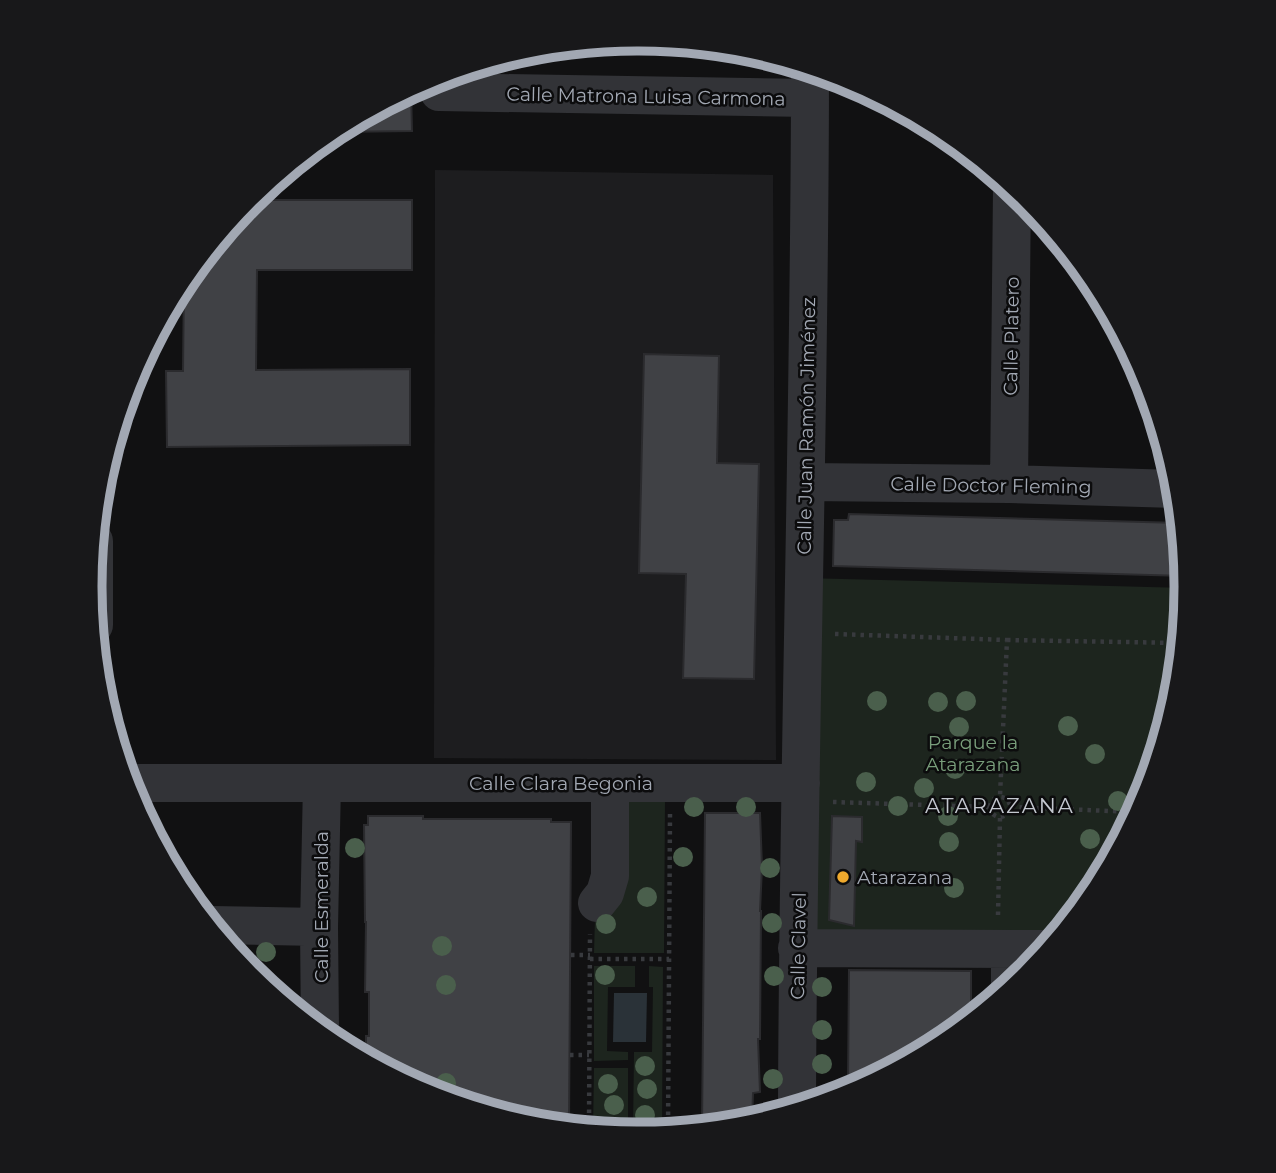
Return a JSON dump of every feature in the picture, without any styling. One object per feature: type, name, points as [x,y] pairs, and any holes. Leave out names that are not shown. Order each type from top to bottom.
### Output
[{"type":"street","name":"Calle Matrona Luisa Carmona","points":[[439,92],[810,83]]},
{"type":"street","name":"Calle Juan Ramón Jiménez","points":[[801,792],[810,83]]},
{"type":"street","name":"Calle Platero","points":[[1009,484],[1012,203]]},
{"type":"street","name":"Calle Doctor Fleming","points":[[806,482],[1164,489]]},
{"type":"street","name":"Calle Clara Begonia","points":[[140,783],[670,783],[801,792]]},
{"type":"street","name":"Calle Esmeralda","points":[[317,1016],[322,783]]},
{"type":"street","points":[[593,916],[610,876],[610,783]]},
{"type":"street","name":"Calle Clavel","points":[[797,1098],[801,792]]},
{"type":"street","points":[[223,925],[319,927]]},
{"type":"street","points":[[797,948],[1018,948],[1014,968]]},
{"type":"path","points":[[803,633],[1171,643]]},
{"type":"path","points":[[1000,796],[1007,640]]},
{"type":"path","points":[[668,1121],[670,783]]},
{"type":"path","points":[[801,792],[989,807]]},
{"type":"path","points":[[1000,796],[1008,799],[1011,807],[1007,815],[1000,818],[992,814],[989,807],[993,799],[1000,796]]},
{"type":"path","points":[[1011,807],[1124,812]]},
{"type":"path","points":[[1000,818],[1018,948]]},
{"type":"path","points":[[589,1120],[590,957],[593,916]]},
{"type":"path","points":[[571,955],[669,959]]},
{"type":"path","points":[[570,1055],[589,1055]]},
{"type":"shaded area","points":[[435,170],[773,175],[776,760],[434,758]]},
{"type":"shaded area","points":[[614,993],[647,993],[646,1042],[613,1042]]},
{"type":"green space","name":"Parque la Atarazana","points":[[804,578],[1174,588],[1173,622],[1163,691],[1145,759],[1133,792],[1102,854],[1083,884],[1032,949],[797,948]]},
{"type":"green space","points":[[623,801],[665,801],[664,953],[594,953],[595,917]]},
{"type":"green space","points":[[594,966],[635,966],[635,987],[608,987],[607,1051],[628,1052],[628,1060],[594,1061]]},
{"type":"green space","points":[[649,966],[663,967],[662,1121],[633,1122],[634,1052],[652,1052],[653,987],[649,987]]},
{"type":"green space","points":[[594,1068],[628,1068],[628,1122],[593,1120]]},
{"type":"building","points":[[411,101],[412,131],[355,132]]},
{"type":"building","points":[[268,200],[412,200],[412,270],[257,270],[256,370],[410,369],[410,445],[167,447],[166,371],[183,371],[184,304],[213,260]]},
{"type":"building","points":[[644,354],[719,356],[717,463],[759,464],[754,679],[683,678],[686,574],[639,573]]},
{"type":"building","points":[[849,514],[1170,523],[1174,576],[833,566],[834,520],[848,520]]},
{"type":"building","points":[[705,813],[760,813],[760,1092],[753,1093],[752,1110],[702,1119]]},
{"type":"building","points":[[368,816],[551,819],[551,822],[571,822],[569,1118],[533,1112],[466,1094],[401,1067],[366,1048],[366,1036],[369,1036],[369,992],[365,992],[364,825],[368,825]]},
{"type":"building","name":"Atarazana","points":[[832,816],[862,817],[862,842],[856,841],[854,926],[829,920]]},
{"type":"building","points":[[849,970],[971,971],[971,1006],[906,1050],[848,1079]]},
{"type":"place","name":"Atarazana","points":[[843,877]]},
{"type":"district","name":"ATARAZANA","points":[[1000,806]]}]
